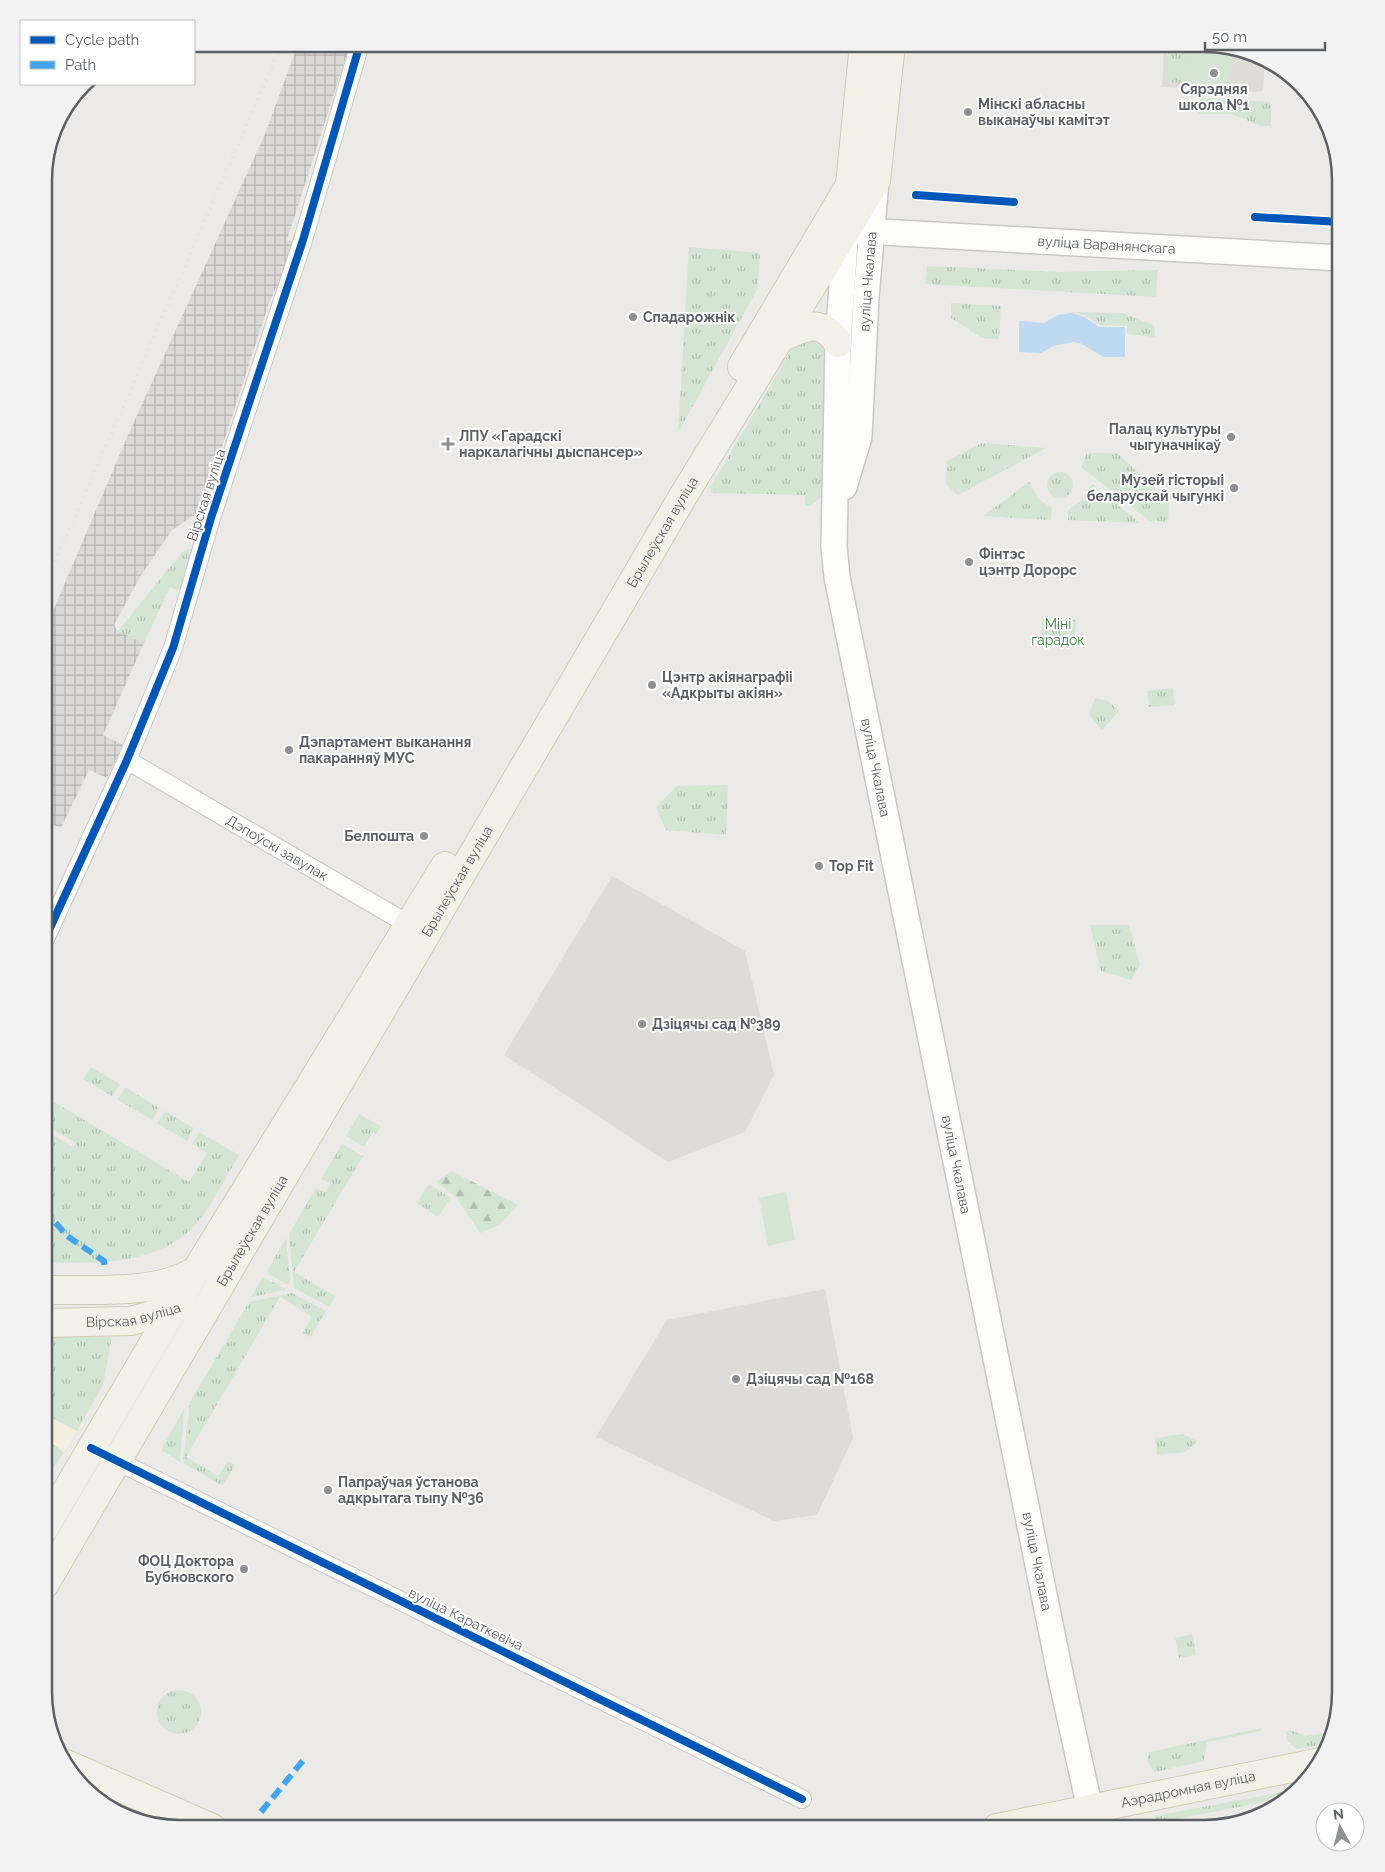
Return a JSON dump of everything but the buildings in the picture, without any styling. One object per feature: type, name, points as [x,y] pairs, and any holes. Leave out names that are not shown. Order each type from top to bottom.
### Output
[{"type":"main road","points":[[863,183],[864,53]]},
{"type":"main road","points":[[863,183],[889,53]]},
{"type":"main road","name":"Брылеўская вуліца","points":[[52,1515],[196,1271],[417,929],[782,337],[859,231],[863,183]]},
{"type":"main road","name":"Брылеўская вуліца","points":[[52,1572],[118,1462],[218,1288],[417,929],[628,562],[863,183]]},
{"type":"main road","name":"вуліца Варанянскага","points":[[859,231],[1332,257]]},
{"type":"main road","name":"вуліца Чкалава","points":[[859,231],[838,343],[834,547],[842,605],[1093,1820]]},
{"type":"main road","name":"вуліца Чкалава","points":[[835,519],[859,437],[859,231]]},
{"type":"main road","points":[[782,337],[814,326],[823,327],[838,343]]},
{"type":"main road","name":"Вірская вуліца","points":[[52,1290],[142,1287],[172,1282],[196,1271]]},
{"type":"main road","points":[[142,1287],[162,1298],[174,1309],[177,1334],[174,1365]]},
{"type":"main road","name":"Вірская вуліца","points":[[52,1323],[131,1321],[194,1302],[218,1288]]},
{"type":"main road","points":[[131,1321],[140,1325],[144,1330],[149,1345],[148,1354]]},
{"type":"main road","name":"Аэрадромная вуліца","points":[[1101,1820],[1310,1765]]},
{"type":"main road","points":[[80,1770],[194,1820]]},
{"type":"street","name":"Вірская вуліца","points":[[53,922],[127,760],[173,648],[212,518],[303,240],[357,53]]},
{"type":"street","name":"Дэпоўскі завулак","points":[[127,760],[417,929]]},
{"type":"street","name":"вуліца Караткевіча","points":[[91,1448],[802,1799]]},
{"type":"shaded area","points":[[295,53],[347,53],[287,240],[297,243],[269,303],[201,511],[172,530],[140,577],[114,625],[118,631],[144,643],[103,735],[123,745],[107,778],[89,770],[61,828],[53,825],[53,612],[128,435],[265,134]]},
{"type":"shaded area","name":"Сярэдняя школа №1","points":[[1164,53],[1213,53],[1229,55],[1246,59],[1264,68],[1263,91],[1162,87]]},
{"type":"shaded area","name":"Дзіцячы сад №389","points":[[612,876],[745,951],[774,1075],[745,1132],[668,1162],[504,1055]]},
{"type":"shaded area","name":"Дзіцячы сад №168","points":[[825,1289],[853,1438],[817,1515],[774,1521],[596,1437],[667,1320]]},
{"type":"shaded area","points":[[52,1418],[77,1431],[64,1452],[52,1444]]},
{"type":"green space","points":[[1169,53],[1188,53],[1185,84],[1167,82]]},
{"type":"green space","points":[[1189,53],[1213,53],[1233,56],[1230,88],[1186,84]]},
{"type":"green space","points":[[1199,98],[1271,102],[1271,126],[1261,126],[1231,114],[1198,114]]},
{"type":"green space","points":[[689,247],[760,253],[758,288],[678,433]]},
{"type":"green space","points":[[927,266],[1060,272],[1158,270],[1156,297],[925,284]]},
{"type":"green space","points":[[951,303],[1001,306],[999,339],[982,338],[951,318]]},
{"type":"green space","points":[[1074,312],[1122,313],[1154,325],[1155,337],[1127,334],[1127,326],[1100,325],[1085,315]]},
{"type":"green space","points":[[808,337],[826,343],[823,496],[810,506],[805,506],[805,495],[712,493],[710,488],[795,343]]},
{"type":"green space","points":[[982,443],[1046,448],[958,495],[946,484],[947,461]]},
{"type":"green space","points":[[1087,453],[1117,453],[1169,501],[1168,522],[1150,521],[1081,467]]},
{"type":"green space","points":[[1060,472],[1069,476],[1073,485],[1069,494],[1060,498],[1051,494],[1047,485],[1051,476]]},
{"type":"green space","points":[[1029,482],[1038,499],[1052,508],[1051,520],[983,516]]},
{"type":"green space","points":[[1092,484],[1140,523],[1068,520],[1068,510],[1082,500]]},
{"type":"green space","points":[[193,549],[186,593],[170,587],[144,643],[118,631],[182,552]]},
{"type":"green space","name":"Міні гарадок","points":[[1043,616],[1076,620],[1075,648],[1040,646]]},
{"type":"green space","points":[[1173,688],[1175,705],[1149,707],[1147,691]]},
{"type":"green space","points":[[1095,698],[1108,701],[1119,711],[1102,730],[1089,714]]},
{"type":"green space","points":[[728,785],[726,835],[666,830],[656,807],[677,786]]},
{"type":"green space","points":[[1090,925],[1129,925],[1140,965],[1131,980],[1101,971]]},
{"type":"green space","points":[[91,1067],[120,1084],[112,1096],[83,1079]]},
{"type":"green space","points":[[125,1087],[159,1108],[152,1120],[118,1100]]},
{"type":"green space","points":[[52,1101],[189,1182],[207,1153],[192,1144],[199,1132],[239,1155],[202,1216],[181,1238],[145,1255],[125,1259],[104,1262],[52,1263],[52,1136],[73,1147],[76,1143],[52,1130]]},
{"type":"green space","points":[[165,1111],[194,1128],[187,1141],[157,1123]]},
{"type":"green space","points":[[359,1114],[381,1126],[376,1134],[373,1132],[364,1147],[346,1136]]},
{"type":"green space","points":[[342,1144],[363,1156],[294,1272],[335,1296],[329,1307],[294,1288],[289,1234],[316,1188],[325,1192],[330,1183],[321,1179]]},
{"type":"green space","points":[[452,1171],[518,1205],[500,1225],[480,1233],[455,1196],[436,1182]]},
{"type":"green space","points":[[429,1184],[451,1198],[438,1217],[417,1203]]},
{"type":"green space","points":[[786,1192],[795,1240],[768,1246],[759,1198]]},
{"type":"green space","points":[[286,1238],[290,1280],[288,1285],[269,1274],[268,1270]]},
{"type":"green space","points":[[263,1277],[286,1289],[251,1297]]},
{"type":"green space","points":[[292,1293],[326,1311],[310,1337],[303,1333],[312,1317],[280,1297],[186,1457],[218,1476],[228,1461],[235,1465],[223,1485],[221,1485],[183,1463],[190,1402],[249,1302]]},
{"type":"green space","points":[[52,1337],[112,1337],[103,1385],[77,1431],[52,1418]]},
{"type":"green space","points":[[184,1409],[180,1462],[161,1450]]},
{"type":"green space","points":[[1183,1434],[1197,1441],[1186,1452],[1157,1455],[1155,1438]]},
{"type":"green space","points":[[52,1444],[64,1452],[52,1469]]},
{"type":"green space","points":[[1192,1634],[1196,1655],[1179,1658],[1175,1638]]},
{"type":"green space","points":[[175,1690],[183,1690],[195,1696],[201,1712],[195,1728],[183,1734],[175,1734],[163,1728],[157,1716],[157,1708],[163,1696]]},
{"type":"green space","points":[[1262,1728],[1261,1731],[1207,1742],[1204,1761],[1154,1772],[1147,1760],[1149,1752]]},
{"type":"green space","points":[[1290,1730],[1306,1736],[1326,1733],[1320,1745],[1297,1749],[1288,1742],[1286,1732]]},
{"type":"green space","points":[[1284,1792],[1271,1801],[1171,1820],[1156,1820],[1155,1816]]},
{"type":"water","points":[[1072,313],[1084,317],[1099,327],[1125,327],[1125,357],[1104,357],[1080,343],[1073,342],[1053,346],[1041,353],[1019,352],[1019,321],[1044,323],[1058,315]]},
{"type":"railway","points":[[53,567],[278,53]]},
{"type":"marked path","points":[[52,1219],[67,1236],[104,1261],[105,1268]]},
{"type":"marked path","points":[[261,1812],[306,1757]]},
{"type":"cycle path","points":[[53,922],[127,760],[173,648],[211,518],[303,240],[357,53]]},
{"type":"cycle path","points":[[916,195],[1014,202]]},
{"type":"cycle path","points":[[1255,217],[1332,221]]},
{"type":"cycle path","points":[[91,1448],[802,1799]]},
{"type":"place","name":"Сярэдняя школа №1","points":[[1214,73]]},
{"type":"place","name":"Мінскі абласны выканаўчы камітэт","points":[[968,112]]},
{"type":"place","name":"Спадарожнік","points":[[633,317]]},
{"type":"place","name":"Палац культуры чыгуначнікаў","points":[[1231,437]]},
{"type":"place","name":"ЛПУ «Гарадскі наркалагічны дыспансер»","points":[[448,444]]},
{"type":"place","name":"Музей гісторыі беларускай чыгункі","points":[[1234,488]]},
{"type":"place","name":"Фінтэс цэнтр Дорорс","points":[[969,562]]},
{"type":"place","name":"Цэнтр акіянаграфіі «Адкрыты акіян»","points":[[652,685]]},
{"type":"place","name":"Дэпартамент выканання пакаранняў МУС","points":[[289,750]]},
{"type":"place","name":"Белпошта","points":[[424,836]]},
{"type":"place","name":"Top Fit","points":[[819,866]]},
{"type":"place","name":"Дзіцячы сад №389","points":[[642,1024]]},
{"type":"place","name":"Дзіцячы сад №168","points":[[736,1379]]},
{"type":"place","name":"Папраўчая ўстанова адкрытага тыпу №36","points":[[328,1490]]},
{"type":"place","name":"ФОЦ Доктора Бубновского","points":[[244,1569]]}]
